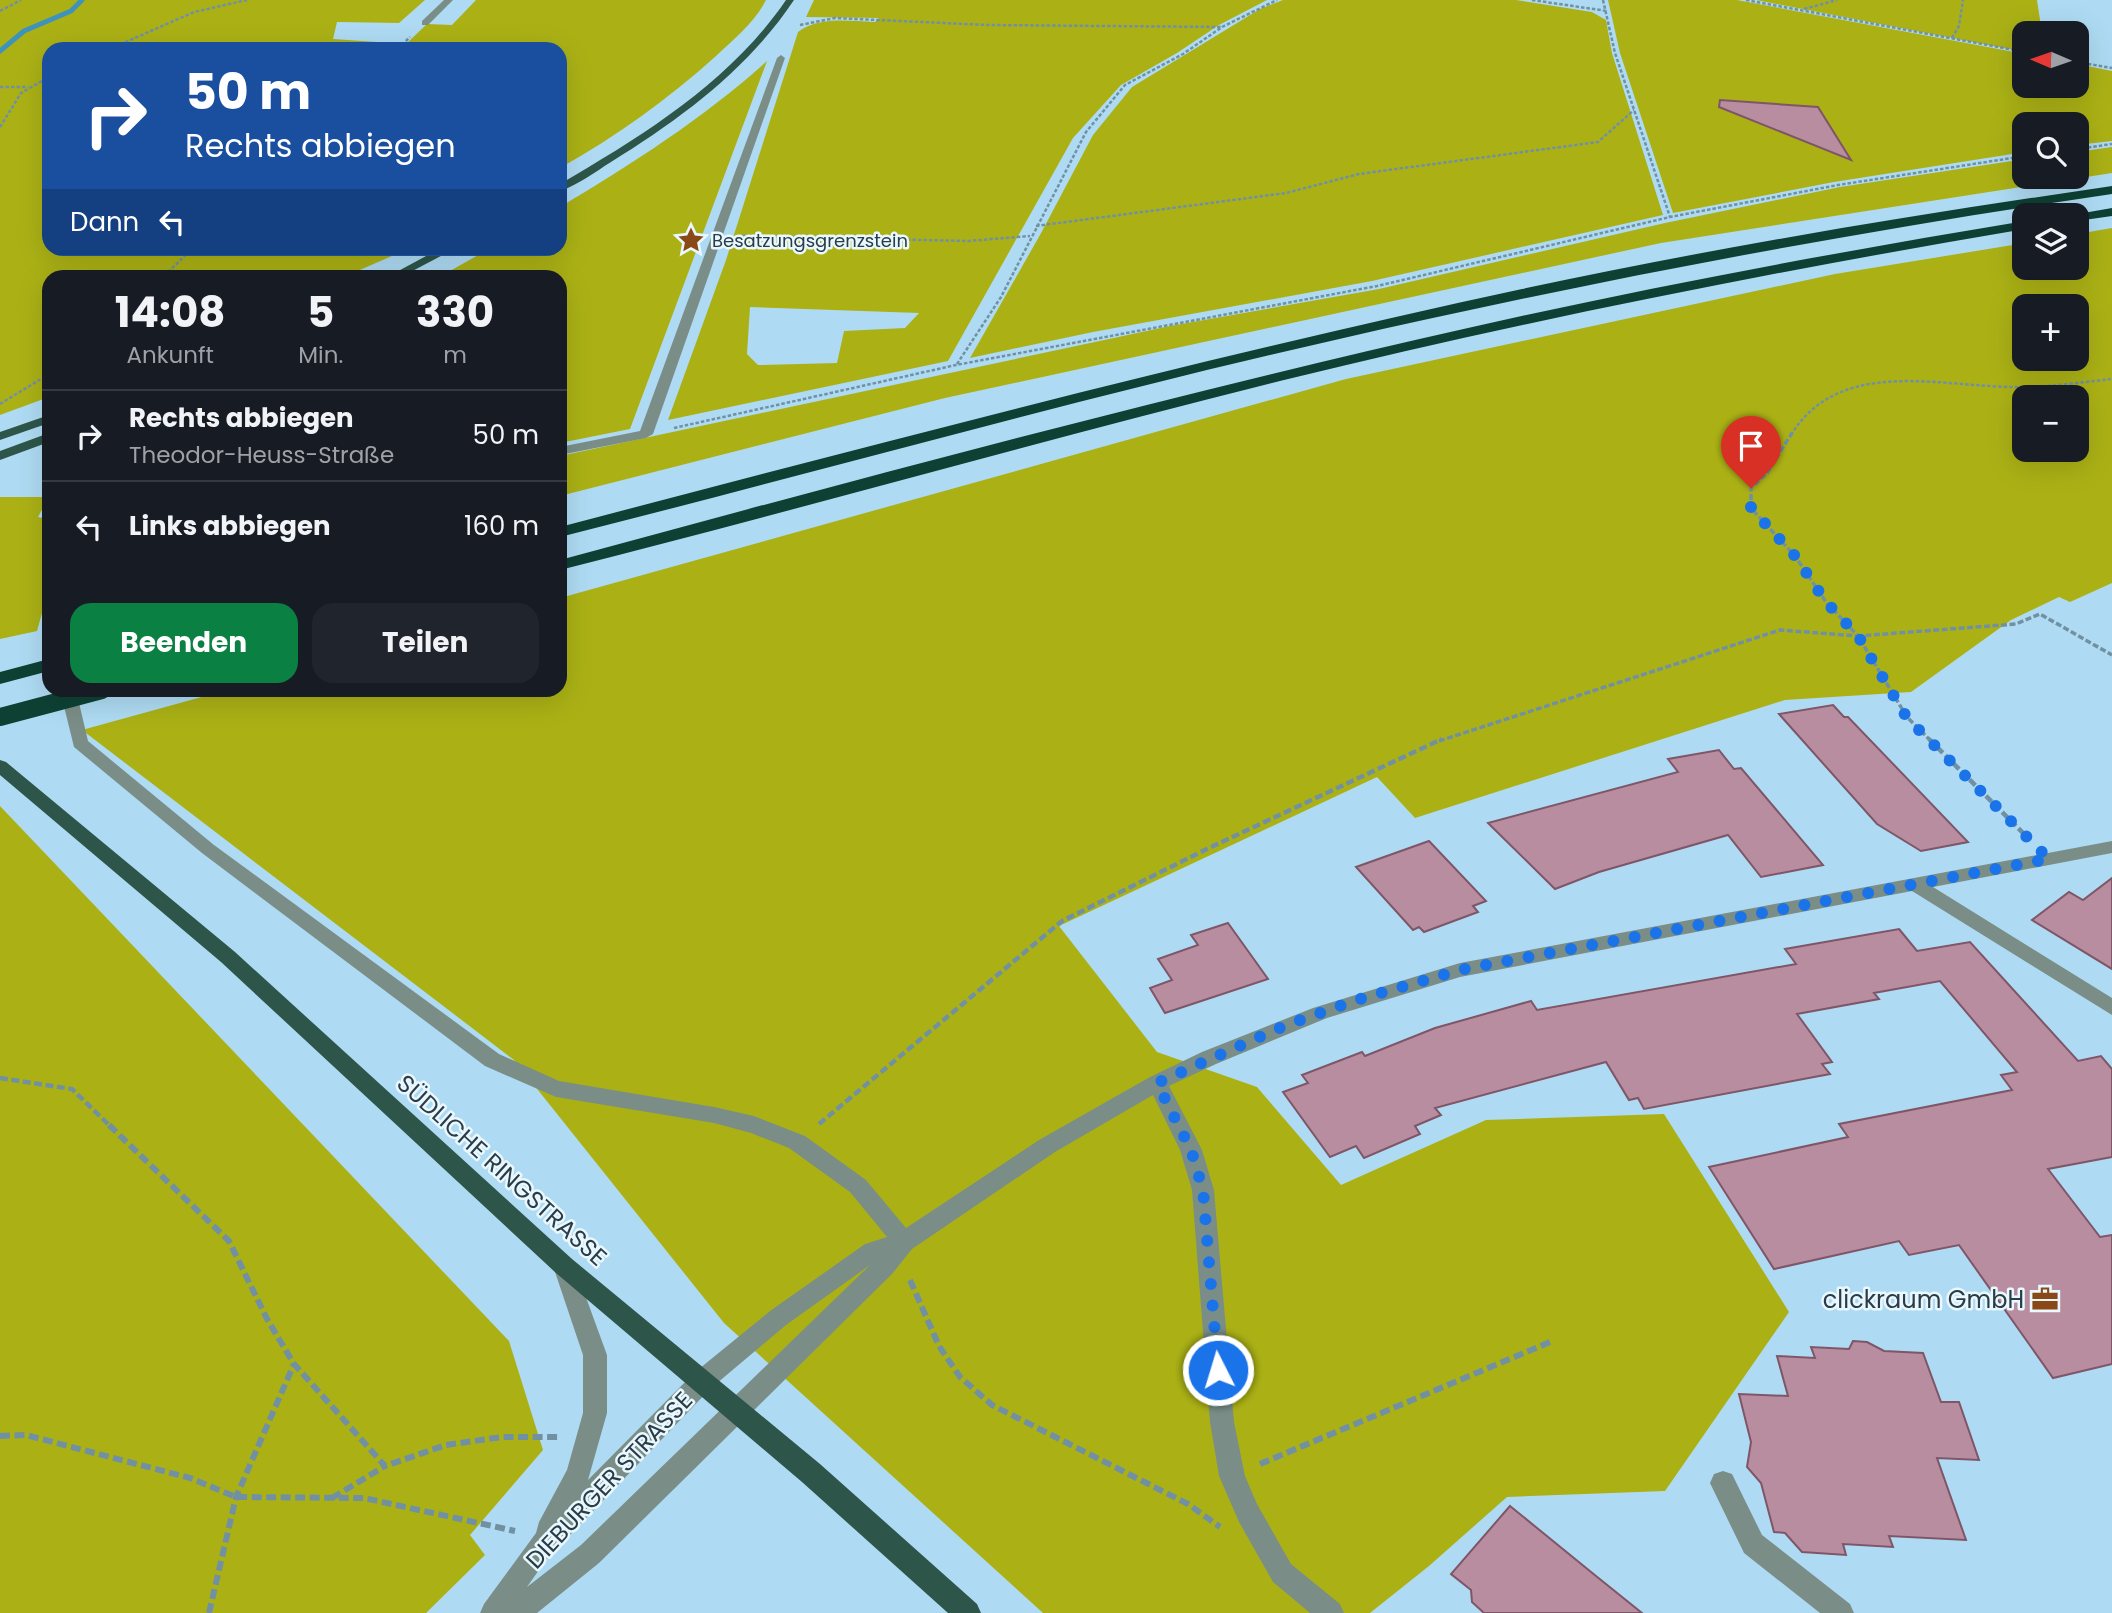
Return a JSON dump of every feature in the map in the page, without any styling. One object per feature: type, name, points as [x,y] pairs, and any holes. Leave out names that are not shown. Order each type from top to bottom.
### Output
[{"type":"highway","points":[[567,529],[926,435],[1469,305],[1914,218],[2112,190]]},
{"type":"highway","points":[[2089,215],[2112,212]]},
{"type":"highway","points":[[567,563],[1043,438],[1376,355],[1815,261],[2012,227]]},
{"type":"highway","points":[[0,678],[42,667]]},
{"type":"highway","points":[[0,716],[75,697]]},
{"type":"main road","points":[[567,184],[639,140],[705,91],[750,50],[790,0]]},
{"type":"main road","points":[[407,270],[434,256]]},
{"type":"main road","points":[[0,436],[42,421]]},
{"type":"main road","points":[[0,456],[42,440]]},
{"type":"main road","name":"SÜDLICHE RINGSTRASSE","points":[[0,766],[228,957],[564,1266],[811,1473],[968,1613]]},
{"type":"street","points":[[425,23],[449,0]]},
{"type":"street","points":[[567,450],[646,434],[781,58]]},
{"type":"street","points":[[70,697],[80,743],[208,849],[492,1060],[556,1089],[714,1115],[754,1125],[797,1142],[858,1186],[904,1241],[1047,1146],[1157,1083],[1284,1026],[1357,1000],[1449,973],[2112,847]]},
{"type":"street","points":[[1914,884],[2112,1008]]},
{"type":"street","points":[[1157,1083],[1191,1150],[1203,1190],[1222,1422],[1232,1476],[1248,1513],[1282,1573],[1331,1613]]},
{"type":"street","name":"DIEBURGER STRASSE","points":[[493,1613],[529,1542],[702,1381],[778,1318],[862,1258],[873,1251],[904,1241]]},
{"type":"street","name":"DIEBURGER STRASSE","points":[[516,1613],[590,1554],[884,1267],[904,1241]]},
{"type":"street","points":[[529,1542],[579,1473],[595,1413],[595,1355],[564,1266]]},
{"type":"street","points":[[1723,1483],[1753,1544],[1841,1613]]},
{"type":"path","points":[[0,11],[21,0]]},
{"type":"path","points":[[126,42],[215,4],[247,0]]},
{"type":"path","points":[[956,365],[1001,297],[1086,132],[1125,85],[1183,54],[1222,27],[1277,0]]},
{"type":"path","points":[[1532,0],[1607,11]]},
{"type":"path","points":[[1603,0],[1615,53],[1670,217]]},
{"type":"path","points":[[1746,0],[2012,50]]},
{"type":"path","points":[[1800,10],[1837,0]]},
{"type":"path","points":[[1952,38],[1959,26],[1963,0]]},
{"type":"path","points":[[781,58],[796,27],[818,19],[1222,27]]},
{"type":"path","points":[[2090,64],[2112,68]]},
{"type":"path","points":[[0,87],[28,86],[42,80]]},
{"type":"path","points":[[0,127],[28,86]]},
{"type":"path","points":[[1036,226],[1286,193],[1359,174],[1598,142],[1634,110]]},
{"type":"path","points":[[2089,147],[2112,144]]},
{"type":"path","points":[[646,434],[956,365],[1377,286],[1670,217],[1838,185],[2012,158]]},
{"type":"path","points":[[718,234],[781,238],[968,241],[1031,236]]},
{"type":"path","points":[[170,270],[185,256]]},
{"type":"path","points":[[0,404],[42,378]]},
{"type":"path","points":[[2049,859],[1907,718],[1858,636],[1826,602],[1795,556],[1751,508],[1751,488],[1767,473],[1800,420],[1846,388],[1891,380],[2021,387],[2112,379]]},
{"type":"path","points":[[797,1142],[1062,921],[1209,848],[1460,732],[1780,630],[1858,636],[2016,624],[2040,614],[2112,655]]},
{"type":"path","points":[[0,1078],[72,1090],[229,1241],[267,1319],[294,1364],[386,1466]]},
{"type":"path","points":[[904,1267],[939,1346],[960,1377],[992,1405],[1188,1504],[1230,1534]]},
{"type":"path","points":[[1232,1476],[1550,1342]]},
{"type":"path","points":[[208,1613],[236,1497],[294,1364]]},
{"type":"path","points":[[0,1436],[26,1435],[190,1478],[236,1497],[364,1498],[529,1542]]},
{"type":"path","points":[[332,1498],[386,1466],[446,1445],[502,1437],[561,1437],[557,1447]]},
{"type":"shaded area","points":[[0,0],[425,0],[399,23],[337,22],[333,39],[377,42],[42,42],[42,256],[392,256],[360,270],[42,270],[42,400],[0,415]]},
{"type":"shaded area","points":[[476,0],[766,0],[744,30],[716,56],[679,88],[602,143],[567,164],[567,42],[408,42],[427,24],[452,25]]},
{"type":"shaded area","points":[[814,0],[1267,0],[1219,25],[1121,85],[1073,138],[948,361],[668,420],[726,260],[798,32],[825,22],[875,22],[879,18],[806,17]],"holes":[[[750,307],[919,313],[905,328],[844,331],[837,363],[758,365],[747,354]]]},
{"type":"shaded area","points":[[1283,0],[1516,0],[1592,12],[1606,20],[1612,53],[1663,215],[1372,281],[1093,332],[970,358],[1093,135],[1132,87],[1260,9]]},
{"type":"shaded area","points":[[1608,0],[1737,0],[2012,52],[2012,98],[2090,98],[2090,67],[2112,71],[2112,141],[2089,144],[2089,112],[2012,112],[2012,154],[1834,182],[1673,213],[1620,53]]},
{"type":"shaded area","points":[[1756,0],[2037,0],[2040,21],[2012,21],[2012,49]]},
{"type":"shaded area","points":[[767,61],[630,429],[567,442],[567,270],[452,270],[477,256],[567,256],[567,203],[667,139]]},
{"type":"shaded area","points":[[2112,147],[2112,173],[2089,177],[2089,150]]},
{"type":"shaded area","points":[[2012,161],[2012,189],[1661,243],[945,398],[567,494],[567,455],[1170,326],[1379,289],[1665,223],[1840,187]]},
{"type":"shaded area","points":[[2112,228],[2112,583],[2070,602],[2059,597],[2011,620],[1911,692],[1785,700],[1415,818],[1377,777],[1059,926],[1157,1052],[1257,1087],[1341,1185],[1486,1120],[1664,1114],[1789,1312],[1665,1491],[1507,1497],[1429,1566],[1370,1613],[1043,1613],[724,1323],[514,1060],[82,730],[202,697],[567,697],[567,596],[1346,379],[1835,274],[2012,245],[2012,280],[2089,280],[2089,232]]},
{"type":"shaded area","points":[[0,497],[42,497],[42,510],[38,517],[42,518],[42,613],[37,631],[0,639]]},
{"type":"shaded area","points":[[0,806],[509,1341],[543,1450],[470,1535],[485,1555],[426,1613],[0,1613]]},
{"type":"building","points":[[1720,100],[1818,107],[1851,160],[1719,107]]},
{"type":"building","points":[[1833,705],[1844,717],[1848,717],[1968,842],[1921,851],[1877,824],[1779,714]]},
{"type":"building","points":[[1719,750],[1734,769],[1741,768],[1823,865],[1761,877],[1728,835],[1599,872],[1555,889],[1488,823],[1678,772],[1668,759]]},
{"type":"building","points":[[1429,841],[1486,901],[1473,906],[1478,912],[1424,932],[1419,927],[1413,930],[1356,867]]},
{"type":"building","points":[[2112,878],[2112,969],[2032,920],[2069,892],[2083,900]]},
{"type":"building","points":[[1228,923],[1268,979],[1165,1013],[1150,988],[1172,980],[1158,959],[1198,945],[1191,935]]},
{"type":"building","points":[[1899,929],[1917,951],[1970,942],[2078,1061],[2101,1056],[2112,1069],[2112,1157],[2048,1169],[2100,1237],[2112,1235],[2112,1364],[2053,1378],[1959,1245],[1909,1255],[1899,1241],[1774,1269],[1709,1167],[1848,1137],[1839,1124],[2012,1090],[2001,1075],[2017,1072],[1940,981],[1874,993],[1879,999],[1797,1014],[1832,1062],[1822,1064],[1830,1074],[1644,1109],[1638,1098],[1629,1100],[1606,1062],[1435,1108],[1441,1115],[1415,1126],[1420,1134],[1364,1158],[1356,1146],[1330,1157],[1283,1092],[1308,1083],[1302,1075],[1362,1052],[1365,1056],[1435,1028],[1531,1001],[1537,1010],[1796,964],[1785,949]]},
{"type":"building","points":[[1853,1341],[1867,1342],[1884,1351],[1923,1353],[1941,1402],[1959,1402],[1979,1460],[1937,1458],[1966,1540],[1889,1536],[1893,1547],[1843,1544],[1846,1555],[1802,1552],[1785,1533],[1774,1532],[1761,1483],[1747,1467],[1751,1442],[1739,1394],[1788,1396],[1777,1356],[1815,1358],[1811,1347],[1849,1349]]},
{"type":"building","points":[[1510,1506],[1642,1613],[1484,1613],[1472,1602],[1471,1590],[1451,1574]]},
{"type":"waterway","points":[[0,51],[24,31],[71,11],[82,0]]},
{"type":"place","name":"Besatzungsgrenzstein","points":[[691,240]]},
{"type":"place","name":"clickraum GmbH","points":[[2045,1299]]},
{"type":"route","points":[[1218,1370],[1203,1190],[1191,1150],[1157,1083],[1245,1041],[1284,1026],[1357,1000],[1460,970],[2049,859],[1907,718],[1896,704],[1858,636],[1826,602],[1795,556],[1751,508],[1751,488]]}]
